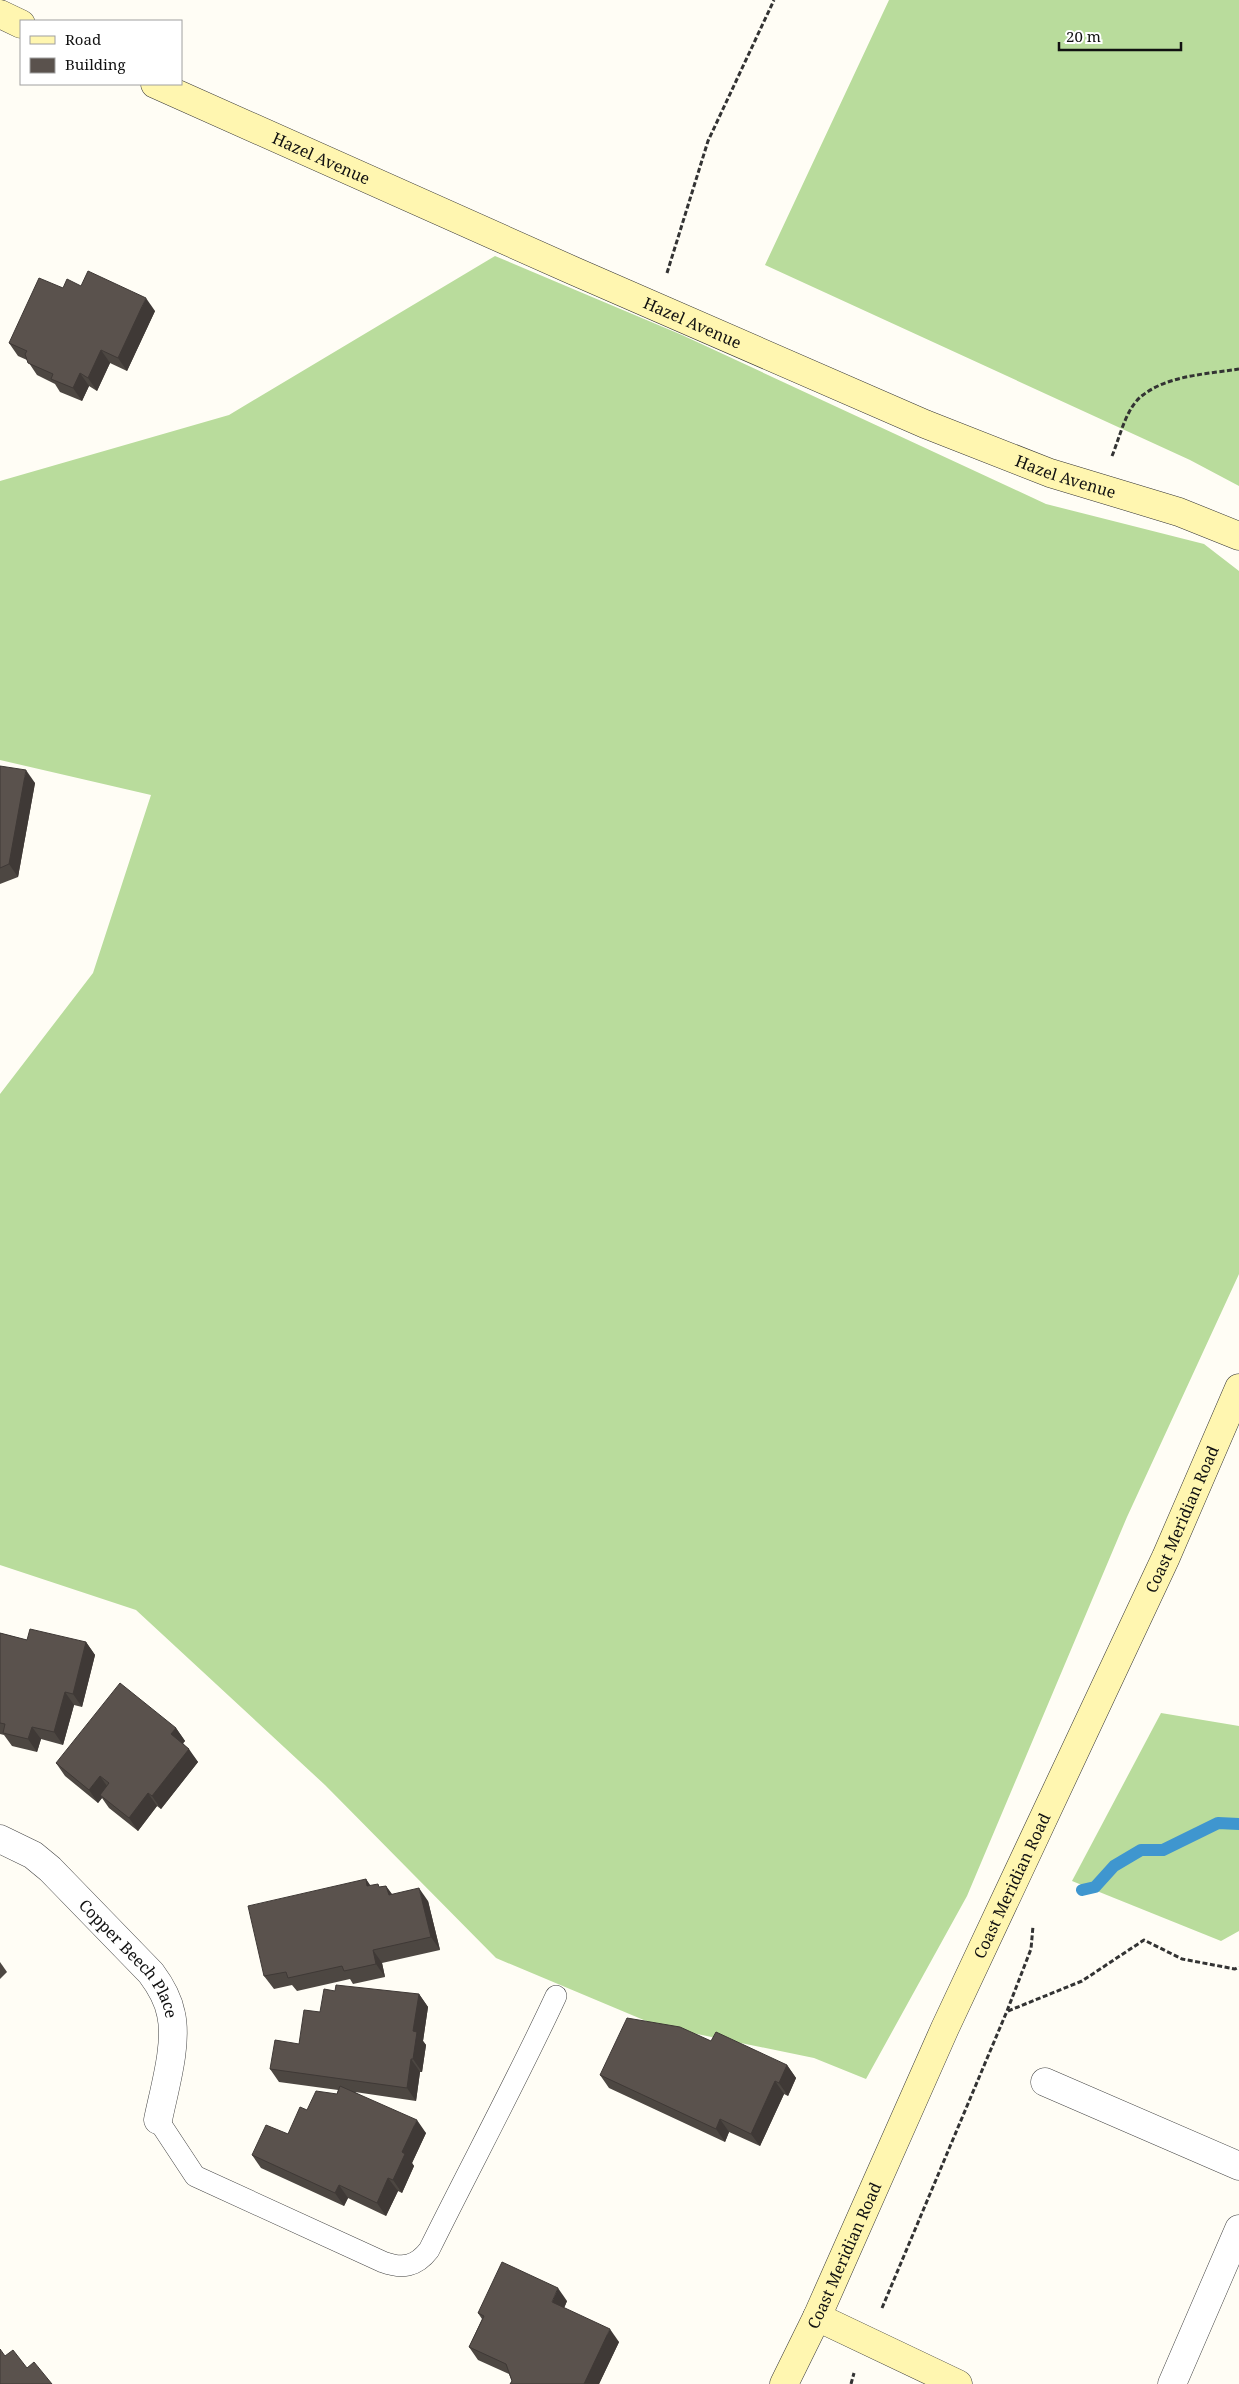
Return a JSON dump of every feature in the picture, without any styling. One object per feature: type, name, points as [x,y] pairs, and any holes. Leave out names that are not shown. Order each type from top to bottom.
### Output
[{"type":"street","points":[[0,14],[20,24]]},
{"type":"street","name":"Hazel Avenue","points":[[158,85],[653,306],[925,424],[1042,470],[1180,512],[1239,536]]},
{"type":"street","name":"Coast Meridian Road","points":[[784,2384],[817,2317],[945,2028],[1094,1715],[1166,1557],[1239,1388]]},
{"type":"street","name":"Copper Beech Place","points":[[0,1839],[33,1855],[50,1869],[151,1973],[168,2000],[172,2024],[170,2058],[158,2120]]},
{"type":"street","points":[[1045,2082],[1239,2166]]},
{"type":"street","points":[[1172,2384],[1239,2230]]},
{"type":"street","points":[[817,2317],[958,2384]]},
{"type":"lane","points":[[158,2120],[195,2176],[382,2262],[406,2267],[423,2258],[429,2250],[469,2168],[511,2092],[556,1996]]},
{"type":"path","points":[[653,306],[670,264],[708,141],[774,0]]},
{"type":"path","points":[[1099,487],[1129,413],[1142,395],[1173,380],[1239,369]]},
{"type":"path","points":[[884,2305],[1007,2011],[1031,1948],[1034,1923]]},
{"type":"path","points":[[1007,2011],[1082,1981],[1144,1940],[1182,1959],[1235,1969],[1239,1967]]},
{"type":"green space","points":[[889,0],[1239,0],[1239,486],[1190,460],[765,265]]},
{"type":"green space","points":[[495,256],[682,335],[1046,504],[1204,544],[1239,571],[1239,1274],[1127,1517],[967,1896],[866,2079],[814,2058],[658,2026],[496,1958],[325,1785],[136,1610],[0,1565],[0,1094],[93,973],[151,795],[0,760],[0,481],[229,415]]},
{"type":"green space","points":[[1161,1713],[1239,1726],[1239,1931],[1221,1941],[1072,1881]]},
{"type":"building","points":[[88,271],[146,298],[118,358],[101,350],[88,378],[80,373],[73,388],[51,379],[53,374],[28,363],[25,354],[27,351],[9,343],[39,278],[63,288],[67,279],[81,286]]},
{"type":"building","points":[[0,766],[26,770],[9,864],[0,868]]},
{"type":"building","points":[[30,1629],[86,1642],[73,1694],[65,1692],[54,1732],[32,1727],[28,1739],[3,1733],[5,1724],[0,1723],[0,1633],[27,1640]]},
{"type":"building","points":[[120,1683],[176,1728],[171,1734],[189,1749],[152,1796],[148,1793],[129,1818],[100,1795],[109,1783],[100,1776],[89,1790],[56,1763]]},
{"type":"building","points":[[366,1879],[367,1886],[378,1884],[379,1887],[386,1886],[389,1895],[419,1888],[431,1937],[373,1950],[376,1964],[344,1971],[342,1966],[288,1978],[286,1972],[264,1976],[248,1906]]},
{"type":"building","points":[[336,1985],[419,1994],[413,2031],[417,2032],[407,2088],[270,2069],[275,2040],[299,2044],[304,2010],[320,2012],[324,1989],[335,1991]]},
{"type":"building","points":[[627,2018],[680,2027],[711,2041],[716,2032],[787,2065],[779,2083],[775,2081],[751,2134],[720,2119],[716,2129],[600,2075]]},
{"type":"building","points":[[340,2086],[417,2120],[402,2152],[405,2154],[393,2180],[388,2178],[377,2203],[339,2185],[335,2193],[252,2155],[266,2125],[288,2134],[300,2107],[307,2110],[316,2091],[337,2094]]},
{"type":"building","points":[[502,2262],[558,2288],[552,2302],[610,2329],[584,2384],[510,2384],[512,2381],[506,2364],[469,2347],[484,2316],[478,2313]]},
{"type":"building","points":[[0,2349],[5,2356],[13,2350],[27,2368],[34,2362],[52,2384],[0,2384]]},
{"type":"waterway","points":[[1082,1890],[1095,1887],[1114,1866],[1141,1850],[1163,1850],[1218,1823],[1239,1824]]}]
